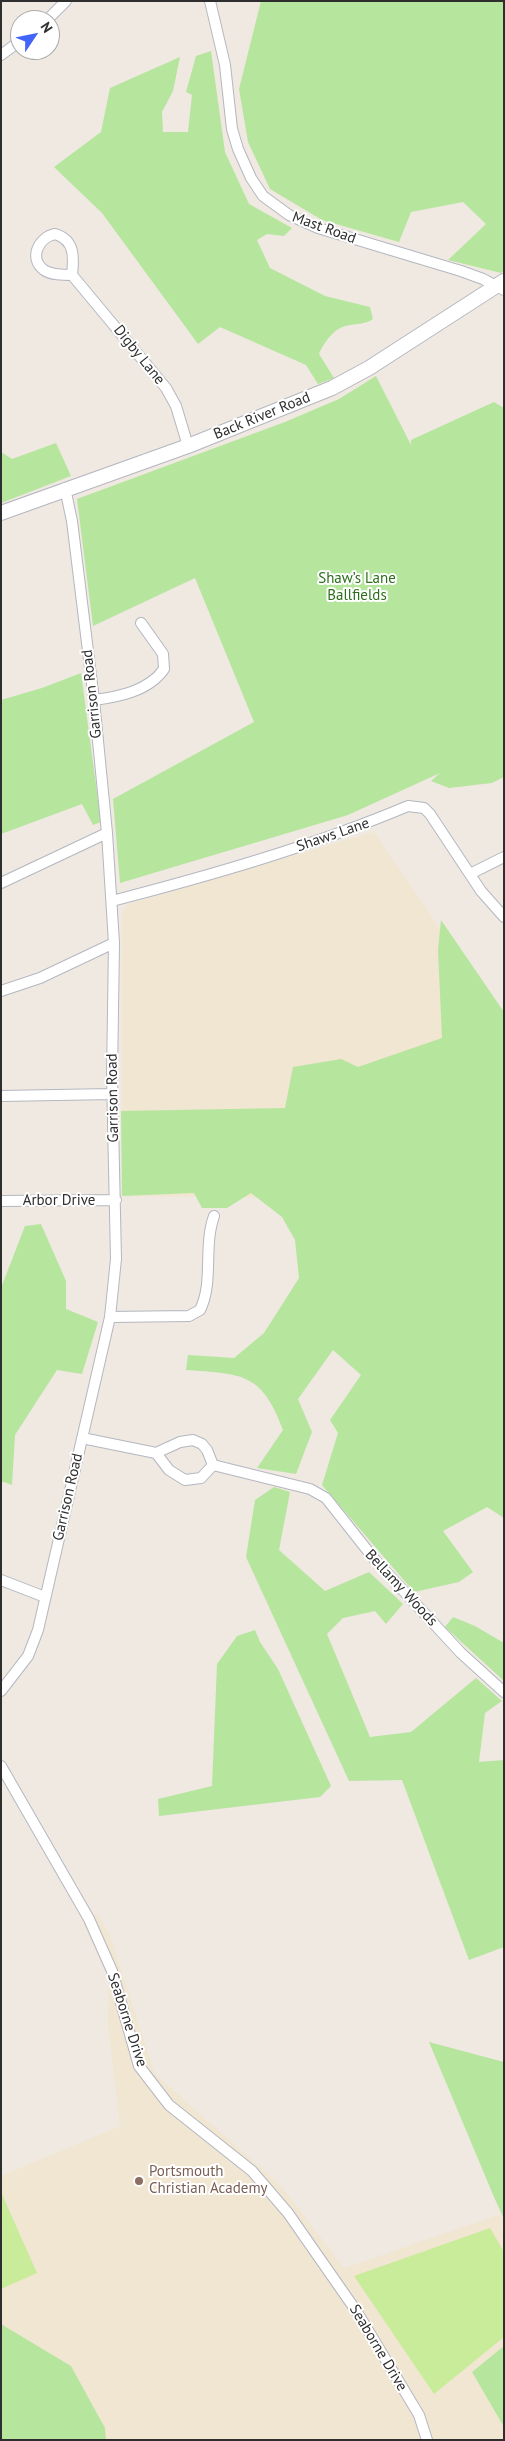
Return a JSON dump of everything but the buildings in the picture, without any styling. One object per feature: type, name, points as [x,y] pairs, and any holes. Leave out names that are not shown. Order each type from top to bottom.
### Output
[{"type":"street","points":[[57,10],[66,1]]},
{"type":"street","name":"Mast Road","points":[[210,1],[225,65],[232,129],[238,149],[251,178],[263,196],[284,213],[318,228],[502,285]]},
{"type":"street","points":[[55,234],[69,242],[73,251],[72,275],[53,274],[45,271],[39,264],[36,256],[37,247],[41,240],[55,234]]},
{"type":"street","name":"Digby Lane","points":[[72,275],[166,388],[176,406],[188,446]]},
{"type":"street","name":"Back River Road","points":[[1,513],[65,488],[188,446],[312,396],[350,378],[502,285]]},
{"type":"street","name":"Garrison Road","points":[[1,1690],[17,1673],[31,1650],[110,1318],[116,1266],[116,1200],[112,1094],[114,943],[112,901],[94,700],[72,521],[65,488]]},
{"type":"street","points":[[94,700],[126,694],[153,680],[164,669],[163,654],[141,624]]},
{"type":"street","name":"Shaws Lane","points":[[112,901],[175,885],[326,839],[408,806],[416,806],[430,814],[493,906],[504,916]]},
{"type":"street","points":[[1,883],[107,833]]},
{"type":"street","points":[[470,874],[504,857]]},
{"type":"street","points":[[1,991],[40,978],[114,943]]},
{"type":"street","points":[[1,1096],[112,1094]]},
{"type":"street","name":"Arbor Drive","points":[[1,1201],[116,1200]]},
{"type":"street","points":[[110,1318],[190,1316],[200,1310],[206,1291],[208,1234],[214,1216]]},
{"type":"street","points":[[82,1438],[156,1453],[180,1442],[193,1440],[202,1444],[207,1450],[213,1466],[200,1478],[185,1480],[169,1470],[156,1453]]},
{"type":"street","name":"Bellamy Woods","points":[[213,1466],[300,1486],[318,1492],[326,1498],[375,1560],[461,1653],[504,1692]]},
{"type":"street","points":[[1,1580],[45,1597]]},
{"type":"street","name":"Seaborne Drive","points":[[1,1766],[89,1919],[112,1971],[139,2066],[169,2105],[252,2171],[288,2212],[357,2312],[419,2415],[427,2440]]},
{"type":"shaded area","points":[[374,832],[504,1022],[498,1201],[122,1196],[122,914],[127,906]]},
{"type":"shaded area","name":"Portsmouth Christian Academy","points":[[97,1914],[109,1933],[155,2074],[282,2187],[344,2268],[501,2214],[504,2219],[504,2346],[472,2372],[504,2427],[504,2440],[106,2440],[105,2428],[71,2366],[1,2324],[1,2176],[120,2126],[108,2024],[109,1980],[83,1923]]},
{"type":"green space","points":[[261,1],[504,1],[504,270],[501,273],[448,260],[486,224],[463,202],[411,212],[399,242],[322,220],[270,189],[248,142],[239,89]]},
{"type":"green space","points":[[211,51],[225,152],[249,204],[292,228],[284,236],[267,234],[257,240],[270,268],[325,296],[370,307],[373,319],[342,327],[326,341],[319,354],[334,378],[318,384],[306,365],[220,327],[198,344],[102,213],[54,167],[101,132],[110,88],[180,57],[173,91],[162,112],[163,132],[188,132],[192,95],[186,92],[196,56]]},
{"type":"green space","name":"Shaw’s Lane Ballfields","points":[[376,376],[411,445],[411,440],[494,402],[504,408],[504,777],[492,783],[449,788],[431,781],[440,773],[348,815],[120,883],[113,799],[254,722],[195,578],[93,626],[77,499],[285,422],[339,399]]},
{"type":"green space","points":[[56,443],[71,476],[1,503],[1,452],[12,459]]},
{"type":"green space","points":[[81,673],[101,822],[93,825],[82,804],[1,834],[1,700],[42,688]]},
{"type":"green space","points":[[441,920],[504,1012],[504,1518],[487,1507],[443,1531],[473,1572],[459,1582],[414,1592],[322,1485],[338,1433],[330,1420],[361,1375],[333,1350],[298,1399],[312,1432],[296,1474],[257,1468],[283,1430],[267,1397],[258,1387],[235,1375],[186,1370],[188,1355],[234,1358],[264,1333],[299,1278],[295,1240],[282,1217],[251,1193],[227,1208],[202,1208],[194,1193],[122,1196],[121,1111],[285,1108],[293,1067],[341,1059],[358,1067],[442,1038],[438,950]]},
{"type":"green space","points":[[41,1224],[66,1281],[66,1309],[98,1322],[82,1374],[57,1370],[15,1435],[12,1485],[1,1481],[1,1288],[25,1226]]},
{"type":"green space","points":[[274,1487],[290,1492],[279,1550],[325,1591],[369,1572],[403,1604],[386,1624],[375,1611],[343,1618],[327,1634],[370,1737],[411,1732],[476,1678],[502,1701],[485,1713],[479,1762],[504,1760],[504,1947],[469,1960],[402,1780],[349,1781],[246,1557],[255,1500]]},
{"type":"green space","points":[[453,1617],[475,1626],[504,1643],[504,1681],[445,1627]]},
{"type":"green space","points":[[255,1630],[260,1642],[278,1669],[331,1786],[320,1797],[159,1816],[158,1799],[212,1786],[217,1664],[237,1636]]},
{"type":"green space","points":[[429,2042],[504,2062],[504,2219],[494,2197]]},
{"type":"green space","points":[[1,2192],[37,2273],[1,2289]]},
{"type":"green space","points":[[490,2228],[504,2252],[504,2337],[434,2394],[354,2276]]},
{"type":"green space","points":[[1,2324],[71,2366],[105,2428],[106,2440],[1,2440]]},
{"type":"green space","points":[[504,2346],[504,2427],[472,2372]]},
{"type":"place","name":"Portsmouth Christian Academy","points":[[139,2181]]}]
